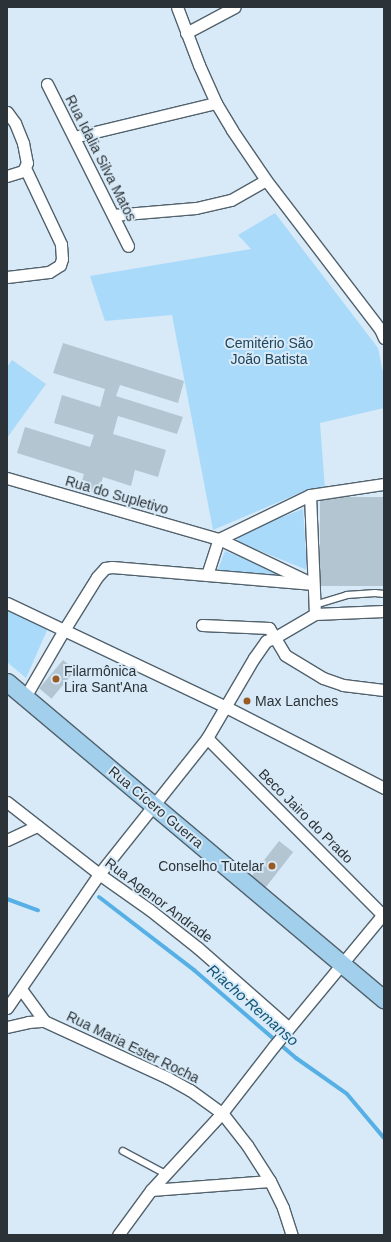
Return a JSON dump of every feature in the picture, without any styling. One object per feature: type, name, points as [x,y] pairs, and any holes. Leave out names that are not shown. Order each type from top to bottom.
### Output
[{"type":"main road","name":"Rua Cícero Guerra","points":[[7,682],[384,999]]},
{"type":"street","points":[[177,7],[216,103],[266,180],[383,331]]},
{"type":"street","points":[[186,32],[235,7]]},
{"type":"street","name":"Rua Idalia Silva Matos","points":[[47,84],[128,246]]},
{"type":"street","points":[[74,137],[216,103]]},
{"type":"street","points":[[7,112],[15,123],[24,143],[27,164],[19,173],[7,176]]},
{"type":"street","points":[[7,277],[49,272],[60,265],[62,260],[62,244],[25,168]]},
{"type":"street","points":[[113,215],[196,208],[231,200],[266,180]]},
{"type":"street","name":"Rua do Supletivo","points":[[7,478],[219,539],[313,584]]},
{"type":"street","points":[[206,575],[219,539],[310,495],[384,484]]},
{"type":"street","points":[[310,495],[315,610]]},
{"type":"street","points":[[25,697],[64,630],[97,577],[105,568],[112,567],[313,584]]},
{"type":"street","points":[[7,603],[226,707],[384,788]]},
{"type":"street","points":[[7,1008],[99,874],[208,738],[254,658],[266,641],[274,638],[315,610],[384,611]]},
{"type":"street","points":[[202,625],[269,628],[285,655],[323,678],[343,685],[384,690]]},
{"type":"street","name":"Beco Jairo do Prado","points":[[208,738],[384,914]]},
{"type":"street","name":"Rua Agenor Andrade","points":[[7,802],[99,874],[150,910],[198,948],[286,1032]]},
{"type":"street","points":[[7,840],[37,826]]},
{"type":"street","points":[[118,1235],[151,1190],[222,1112],[274,1046],[384,914]]},
{"type":"street","name":"Rua Maria Ester Rocha","points":[[21,989],[44,1021],[185,1087],[222,1112],[248,1145],[270,1181],[283,1208],[292,1235]]},
{"type":"street","points":[[7,1027],[28,1022],[44,1021]]},
{"type":"street","points":[[151,1190],[270,1181]]},
{"type":"lane","points":[[315,610],[347,595],[375,593],[384,594]]},
{"type":"lane","points":[[123,1151],[166,1174]]},
{"type":"green space","name":"Cemitério São João Batista","points":[[275,213],[378,348],[384,377],[384,408],[320,423],[325,489],[309,489],[213,530],[172,315],[105,321],[90,276],[251,249],[238,235]]},
{"type":"green space","points":[[12,360],[46,384],[7,438],[7,367]]},
{"type":"green space","points":[[303,509],[307,570],[238,542],[237,534]]},
{"type":"green space","points":[[225,551],[277,571],[277,579],[217,572]]},
{"type":"green space","points":[[7,608],[49,626],[26,678],[7,662]]},
{"type":"building","points":[[63,343],[184,381],[178,403],[120,385],[116,396],[183,417],[177,434],[118,416],[113,434],[166,450],[158,477],[135,470],[131,486],[103,477],[98,494],[80,488],[84,474],[17,453],[25,427],[90,447],[94,435],[54,423],[62,395],[100,407],[105,389],[53,373]]},
{"type":"building","points":[[320,497],[384,497],[384,586],[320,586]]},
{"type":"building","name":"Filarmônica Lira Sant'Ana","points":[[63,660],[75,670],[51,699],[39,688]]},
{"type":"building","name":"Conselho Tutelar","points":[[279,841],[293,852],[264,890],[249,879]]},
{"type":"waterway","name":"Riacho Remanso","points":[[99,897],[194,970],[296,1058],[347,1094],[384,1138]]},
{"type":"waterway","name":"Riacho Remanso","points":[[7,899],[38,910]]},
{"type":"place","name":"Filarmônica Lira Sant'Ana","points":[[56,679]]},
{"type":"place","name":"Max Lanches","points":[[247,701]]},
{"type":"place","name":"Conselho Tutelar","points":[[272,866]]}]
